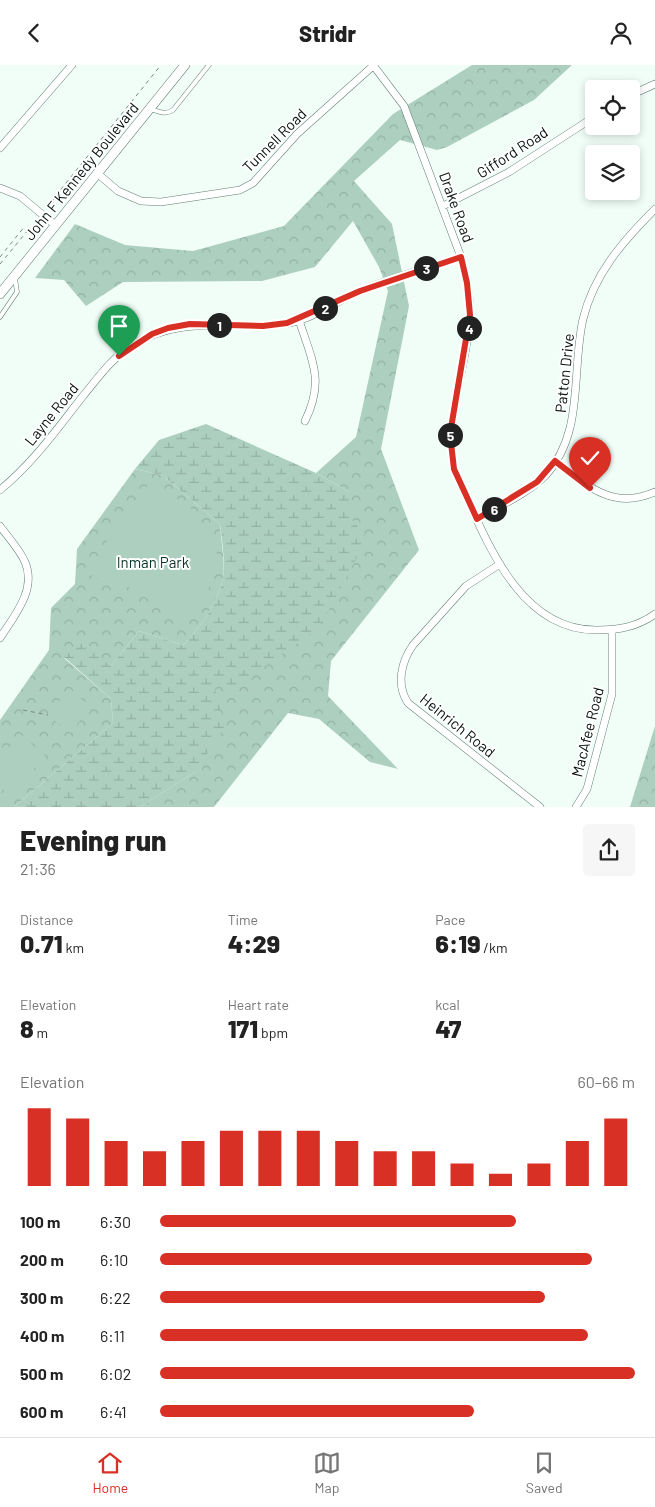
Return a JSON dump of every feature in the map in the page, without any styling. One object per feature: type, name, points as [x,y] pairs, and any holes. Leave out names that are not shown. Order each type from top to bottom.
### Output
[{"type":"street","points":[[0,149],[72,65]]},
{"type":"street","name":"John F Kennedy Boulevard","points":[[0,294],[185,65]]},
{"type":"street","name":"Tunnell Road","points":[[97,173],[118,191],[140,201],[161,202],[240,190],[253,183],[298,134],[373,65]]},
{"type":"street","name":"Drake Road","points":[[373,65],[404,106],[461,257],[467,283],[470,315],[450,434],[454,469],[500,564],[521,595],[536,610],[553,621],[585,630],[612,630],[631,627],[655,614]]},
{"type":"street","points":[[640,91],[655,85]]},
{"type":"street","name":"Gifford Road","points":[[443,206],[509,172],[585,123]]},
{"type":"street","points":[[0,188],[20,196],[55,225]]},
{"type":"street","name":"Patton Drive","points":[[477,519],[537,482],[555,461],[569,435],[574,419],[578,348],[590,299],[609,260],[627,237],[655,209]]},
{"type":"street","name":"Layne Road","points":[[0,490],[23,471],[94,382],[119,356],[152,334],[168,328],[190,324],[263,326],[299,320],[360,291],[461,257]]},
{"type":"street","points":[[299,320],[317,382],[312,406],[305,421]]},
{"type":"street","points":[[555,461],[590,488],[606,497],[633,499],[655,492]]},
{"type":"street","points":[[0,526],[25,562],[27,573],[24,601],[0,637]]},
{"type":"street","name":"Heinrich Road","points":[[500,564],[466,586],[413,645],[406,656],[403,669],[402,694],[408,703],[540,807]]},
{"type":"street","name":"MacAfee Road","points":[[576,807],[587,789],[612,695],[612,630]]},
{"type":"lane","points":[[149,108],[169,113],[209,65]]},
{"type":"lane","points":[[0,317],[18,292],[15,276]]},
{"type":"path","points":[[53,211],[53,200],[160,65]]},
{"type":"path","points":[[0,265],[29,229],[43,223]]},
{"type":"path","points":[[0,257],[25,227]]},
{"type":"path","points":[[23,710],[48,715]]},
{"type":"green space","points":[[472,65],[572,65],[534,100],[447,147],[437,150],[400,140],[354,181],[392,224],[409,306],[381,449],[419,550],[331,661],[328,696],[398,769],[370,762],[319,719],[288,713],[214,807],[140,807],[195,772],[212,676],[349,516],[349,492],[316,473],[356,437],[388,291],[379,267],[353,221],[315,267],[262,281],[123,282],[86,306],[64,280],[35,278],[75,224],[125,245],[193,251],[284,226],[393,114]]},
{"type":"green space","points":[[206,424],[316,473],[349,492],[349,516],[367,538],[320,627],[233,689],[212,677],[225,727],[195,772],[140,807],[14,807],[113,723],[111,699],[64,657],[81,643],[111,666],[139,631],[183,645],[195,632],[210,610],[221,586],[224,571],[220,524],[162,475],[135,469],[159,440]]},
{"type":"green space","name":"Inman Park","points":[[135,469],[162,475],[220,524],[224,571],[218,594],[205,618],[183,645],[139,631],[111,666],[64,658],[111,699],[113,723],[14,807],[0,807],[0,720],[49,650],[51,608],[75,584],[77,549]]},
{"type":"green space","points":[[152,480],[195,512],[217,552],[207,596],[180,620],[126,585],[121,591],[87,573],[111,534]]},
{"type":"green space","points":[[70,689],[91,707],[70,733],[48,715]]},
{"type":"green space","points":[[655,726],[655,807],[630,807]]},
{"type":"green space","points":[[20,734],[45,755],[11,796],[0,787],[0,759]]},
{"type":"route","points":[[119,356],[152,334],[168,328],[190,324],[263,326],[299,320],[360,291],[399,276],[461,257],[467,283],[470,315],[450,434],[454,469],[477,519],[537,482],[545,476],[555,461],[590,488]]}]
